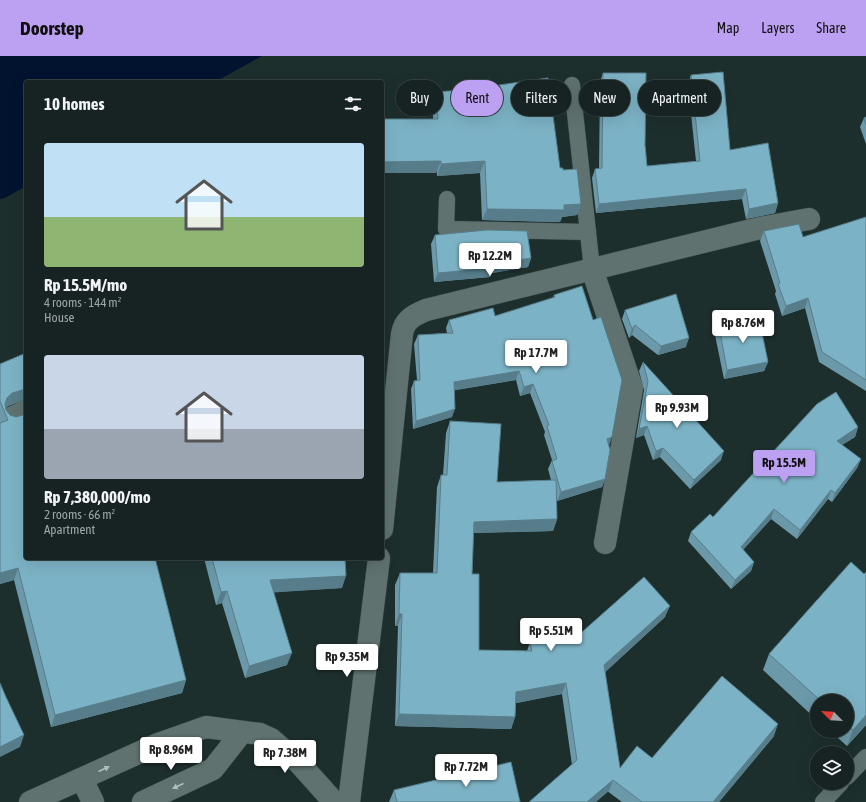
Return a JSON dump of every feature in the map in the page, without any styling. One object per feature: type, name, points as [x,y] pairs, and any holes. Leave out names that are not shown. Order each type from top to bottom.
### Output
[{"type":"street","points":[[384,492],[389,399],[403,326],[410,318],[426,310],[760,228],[809,219]]},
{"type":"street","points":[[592,269],[632,388],[605,543]]},
{"type":"street","points":[[349,802],[379,560]]},
{"type":"street","points":[[30,802],[158,744],[206,727],[260,734],[271,739],[299,763],[334,802]]},
{"type":"street","points":[[143,802],[213,769],[242,732]]},
{"type":"street","points":[[82,779],[93,802]]},
{"type":"lane","points":[[572,85],[592,269]]},
{"type":"lane","points":[[447,199],[446,229],[588,232]]},
{"type":"lane","points":[[854,770],[866,757]]},
{"type":"lane","points":[[823,802],[834,790]]},
{"type":"water","points":[[0,56],[262,56],[219,80],[24,80],[24,187],[5,198],[0,199]]},
{"type":"building","points":[[723,72],[730,150],[768,143],[778,203],[749,209],[746,189],[599,204],[595,169],[602,168],[603,116],[630,116],[630,80],[603,80],[603,73],[646,73],[646,80],[638,80],[638,116],[645,116],[645,145],[647,166],[700,161],[695,116],[721,116],[721,80],[692,80],[691,75]]},
{"type":"building","points":[[548,78],[548,80],[534,80]]},
{"type":"building","points":[[511,83],[511,116],[553,116],[560,168],[563,168],[563,170],[577,169],[581,204],[564,205],[564,210],[487,209],[485,161],[441,164],[441,161],[384,162],[384,119],[438,119],[438,116],[443,116],[443,91],[451,91],[451,116],[503,116],[503,84]]},
{"type":"building","points":[[866,217],[866,380],[822,352],[808,298],[786,306],[778,284],[780,283],[764,231],[799,224],[803,237]]},
{"type":"building","points":[[487,230],[527,231],[531,258],[494,264],[494,268],[438,273],[435,235]]},
{"type":"building","points":[[582,286],[593,320],[601,317],[622,380],[612,437],[607,439],[610,450],[605,479],[561,492],[552,461],[557,459],[547,426],[549,425],[533,384],[524,387],[519,371],[454,382],[455,409],[416,421],[414,381],[420,380],[418,335],[453,333],[449,320],[493,308],[495,316],[555,297],[554,295]]},
{"type":"building","points":[[676,294],[689,338],[661,346],[635,325],[632,329],[625,310]]},
{"type":"building","points":[[759,318],[768,362],[727,370],[719,326]]},
{"type":"building","points":[[24,354],[24,390],[12,393],[7,398],[5,404],[6,410],[10,415],[16,417],[24,415],[24,560],[156,560],[186,680],[55,715],[18,568],[0,573],[0,423],[8,420],[0,401],[0,364]]},
{"type":"building","points":[[643,362],[724,451],[694,480],[663,448],[656,451],[647,426],[639,429],[648,381]]},
{"type":"building","points":[[836,392],[858,427],[837,441],[861,459],[835,493],[831,490],[800,530],[774,509],[741,547],[754,562],[735,580],[691,532],[710,514],[713,517],[817,404]]},
{"type":"building","points":[[450,421],[501,424],[497,482],[556,480],[557,519],[474,522],[472,574],[479,574],[479,650],[532,651],[530,642],[582,632],[644,577],[670,606],[604,665],[620,768],[637,746],[652,758],[722,676],[778,724],[713,802],[642,802],[613,780],[587,802],[529,802],[577,760],[566,683],[516,692],[515,717],[399,714],[402,614],[399,614],[400,573],[437,573],[441,475],[447,475]]},
{"type":"building","points":[[213,560],[345,560],[346,576],[270,580],[292,653],[249,666],[227,591],[221,592]]},
{"type":"building","points":[[851,562],[864,574],[866,572],[866,715],[854,729],[854,694],[813,694],[769,654]]},
{"type":"building","points":[[0,683],[24,735],[0,747]]},
{"type":"building","points":[[511,762],[520,802],[397,802],[394,790]]}]
